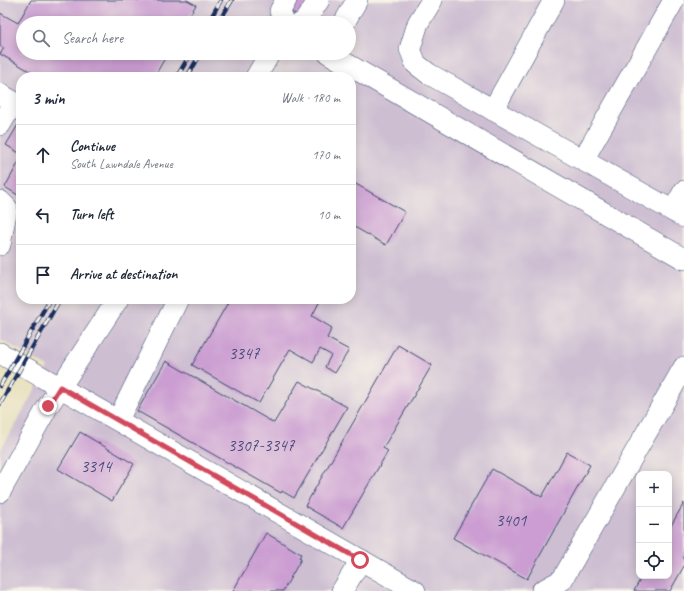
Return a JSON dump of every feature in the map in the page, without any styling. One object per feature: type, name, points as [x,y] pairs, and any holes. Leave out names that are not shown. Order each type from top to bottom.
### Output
[{"type":"street","points":[[282,16],[280,11],[286,0]]},
{"type":"street","points":[[308,16],[319,0]]},
{"type":"street","points":[[348,16],[357,0]]},
{"type":"street","points":[[432,0],[418,23],[410,49],[416,64],[429,74],[678,214],[684,190]]},
{"type":"street","points":[[493,110],[554,0]]},
{"type":"street","points":[[583,160],[674,0]]},
{"type":"street","points":[[259,72],[266,60]]},
{"type":"street","points":[[340,60],[684,259]]},
{"type":"street","points":[[0,94],[14,102],[0,125]]},
{"type":"street","points":[[0,201],[7,208],[0,245]]},
{"type":"street","points":[[0,492],[60,387],[115,304]]},
{"type":"street","points":[[118,420],[176,304]]},
{"type":"street","points":[[0,352],[415,591]]},
{"type":"street","points":[[542,591],[562,580],[684,367]]},
{"type":"street","points":[[342,591],[360,560]]},
{"type":"shaded area","points":[[0,0],[684,0],[684,591],[0,591],[0,451],[48,367],[0,339]]},
{"type":"building","points":[[31,0],[187,0],[196,5],[189,16],[22,16]]},
{"type":"building","points":[[297,0],[309,0],[301,16],[290,11]]},
{"type":"building","points":[[0,13],[16,22],[16,60],[164,60],[157,72],[31,72],[0,54],[4,48],[0,46]]},
{"type":"building","points":[[16,128],[16,151],[6,145]]},
{"type":"building","points":[[16,167],[16,194],[5,187]]},
{"type":"building","points":[[356,184],[405,212],[386,245],[356,228]]},
{"type":"building","points":[[227,304],[318,304],[312,316],[332,328],[327,338],[349,350],[335,373],[325,367],[331,355],[320,349],[313,362],[290,349],[259,403],[192,365]]},
{"type":"building","points":[[398,345],[432,365],[383,448],[388,451],[343,528],[305,506]]},
{"type":"building","points":[[166,361],[274,423],[299,381],[347,407],[294,498],[282,491],[281,493],[137,411]]},
{"type":"building","points":[[80,432],[134,464],[112,501],[58,469]]},
{"type":"building","points":[[567,452],[590,465],[527,579],[453,538],[492,469],[542,497]]},
{"type":"building","points":[[684,503],[684,566],[670,591],[634,591],[640,579],[672,579],[672,524]]},
{"type":"building","points":[[266,533],[301,554],[299,558],[301,559],[283,591],[233,591]]},
{"type":"railway","points":[[212,16],[221,0]]},
{"type":"railway","points":[[222,16],[232,0]]},
{"type":"railway","points":[[180,72],[187,60]]},
{"type":"railway","points":[[190,72],[197,60]]},
{"type":"railway","points":[[0,386],[47,304]]},
{"type":"railway","points":[[0,404],[57,304]]},
{"type":"route","points":[[48,406],[60,387],[360,560]]}]
